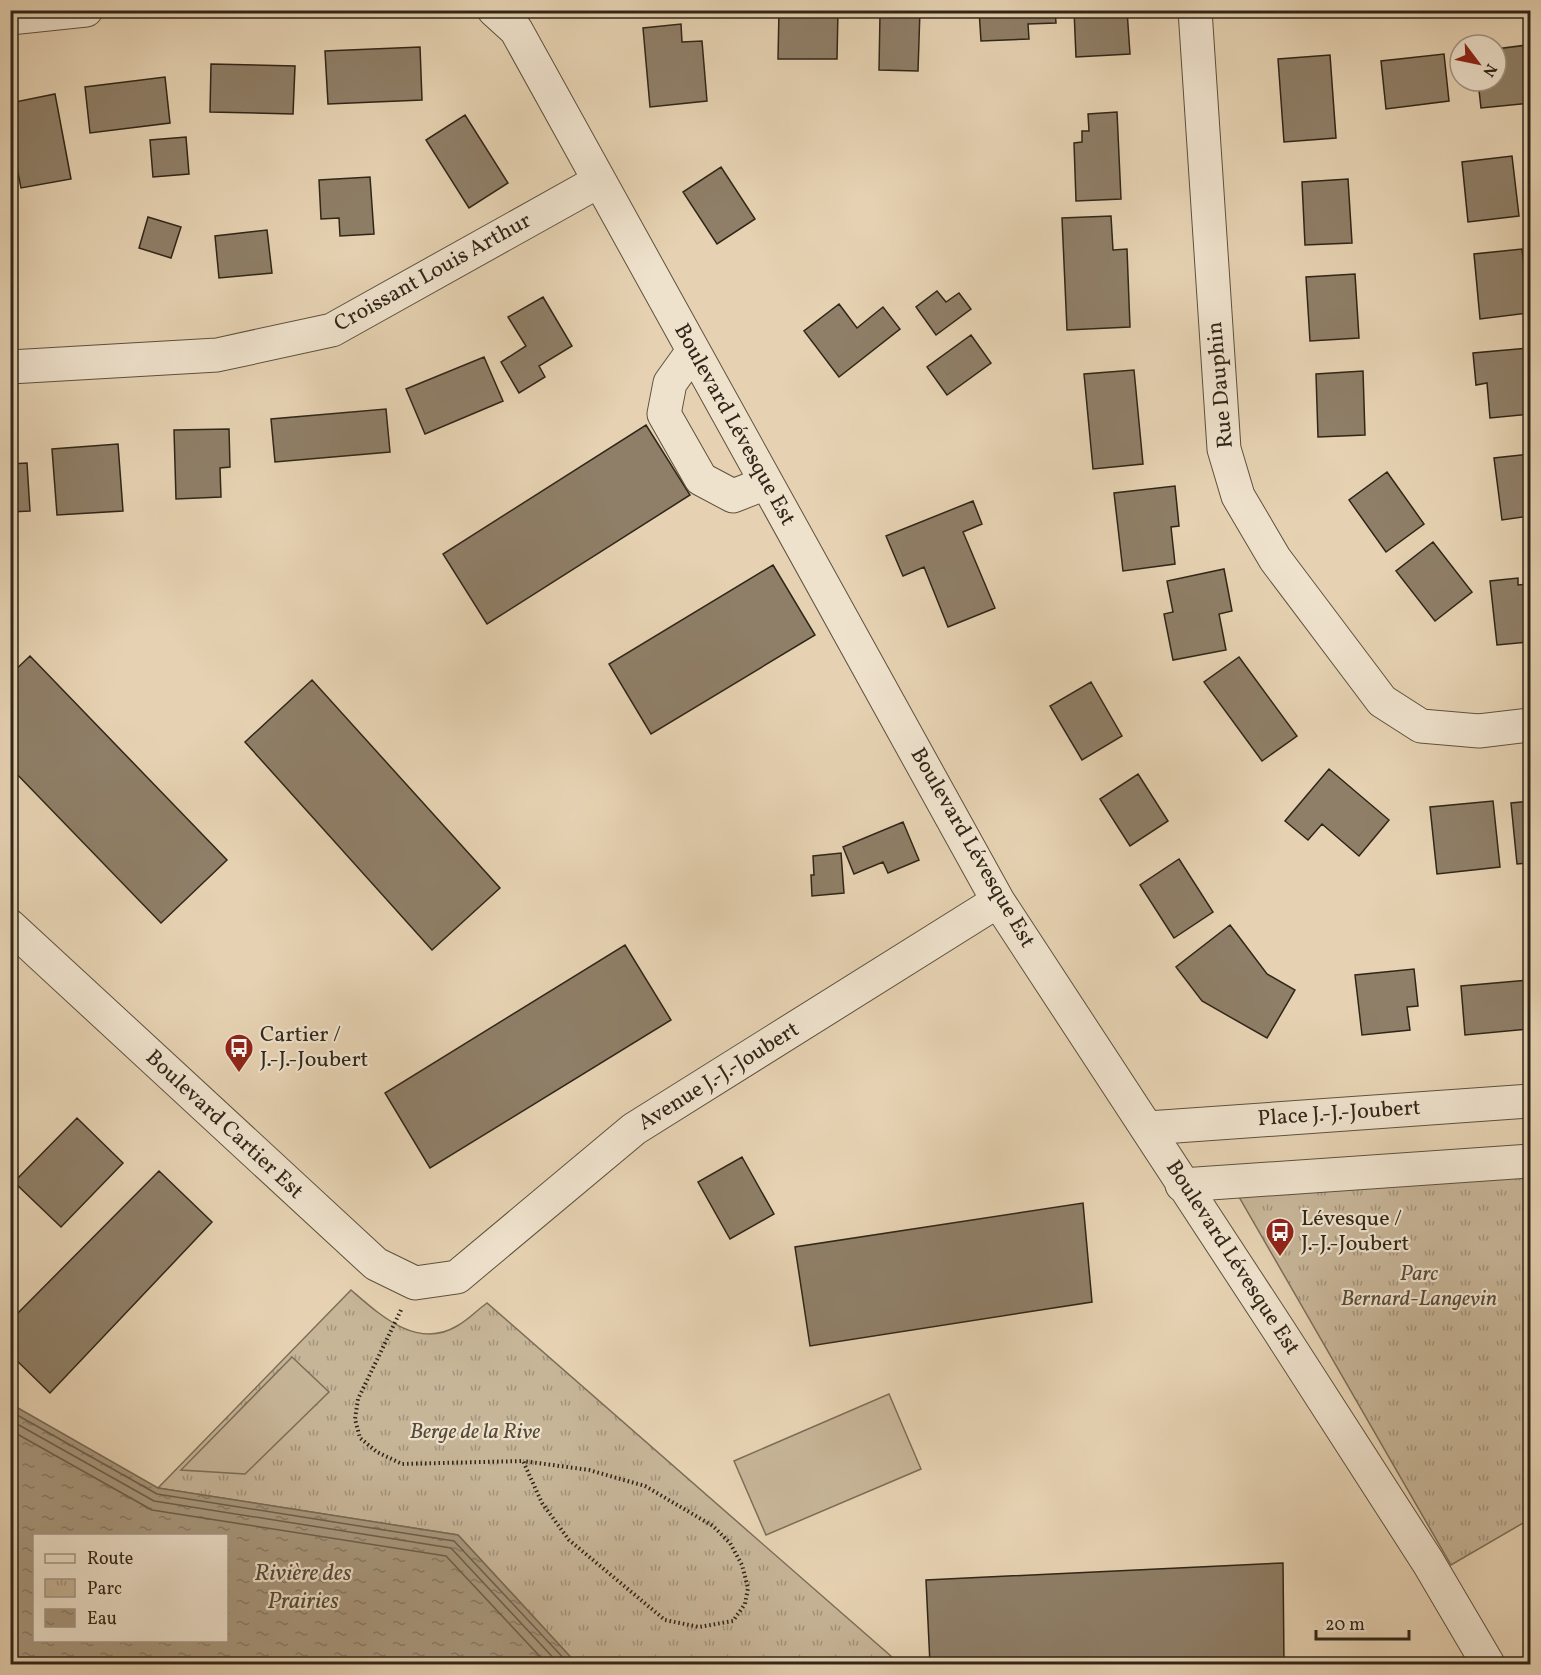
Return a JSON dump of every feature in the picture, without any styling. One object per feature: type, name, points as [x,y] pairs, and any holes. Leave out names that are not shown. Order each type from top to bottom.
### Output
[{"type":"street","points":[[18,15],[86,10]]},
{"type":"street","name":"Boulevard Lévesque Est","points":[[494,10],[516,30],[998,901],[1280,1332],[1408,1532],[1488,1665]]},
{"type":"street","name":"Rue Dauphin","points":[[1195,10],[1224,449],[1238,496],[1275,559],[1382,701],[1421,726],[1479,730],[1530,725]]},
{"type":"street","name":"Croissant Louis Arthur","points":[[10,367],[217,355],[332,330],[599,181]]},
{"type":"street","points":[[693,351],[670,383],[664,414],[701,479],[733,496],[766,483]]},
{"type":"street","name":"Avenue J.-J.-Joubert","points":[[415,1282],[457,1277],[634,1129],[998,901]]},
{"type":"street","name":"Boulevard Cartier Est","points":[[10,926],[376,1264],[415,1282]]},
{"type":"street","name":"Place J.-J.-Joubert","points":[[1148,1128],[1530,1101]]},
{"type":"street","points":[[1182,1185],[1530,1161]]},
{"type":"path","points":[[415,1282],[358,1399],[355,1419],[360,1438],[377,1452],[402,1464],[523,1461],[589,1470],[645,1486],[713,1526],[730,1543],[742,1565],[748,1588],[745,1604],[733,1622],[699,1627],[665,1620],[569,1540],[542,1503],[523,1461]]},
{"type":"green space","name":"Parc Bernard-Langevin","points":[[1530,1172],[1530,1519],[1451,1565],[1231,1183]]},
{"type":"green space","name":"Berge de la Rive","points":[[351,1290],[387,1319],[414,1332],[428,1334],[457,1326],[487,1303],[900,1664],[577,1664],[458,1535],[158,1488]]},
{"type":"green space","points":[[292,1357],[329,1392],[245,1474],[181,1470]]},
{"type":"green space","points":[[889,1394],[921,1469],[766,1535],[734,1461]]},
{"type":"water","name":"Rivière des Prairies","points":[[11,1404],[158,1488],[458,1535],[577,1664],[11,1664]]},
{"type":"building","points":[[779,10],[838,10],[837,59],[778,59]]},
{"type":"building","points":[[884,10],[920,10],[918,71],[879,70],[880,14],[884,14]]},
{"type":"building","points":[[979,10],[1055,10],[1056,23],[1028,24],[1029,39],[981,41]]},
{"type":"building","points":[[1074,10],[1127,10],[1130,54],[1076,57]]},
{"type":"building","points":[[681,24],[682,42],[702,41],[707,101],[650,107],[643,28]]},
{"type":"building","points":[[1527,45],[1530,103],[1481,108],[1479,93],[1508,93],[1508,47]]},
{"type":"building","points":[[420,47],[422,100],[328,104],[325,51]]},
{"type":"building","points":[[1444,54],[1449,101],[1386,109],[1381,61]]},
{"type":"building","points":[[1330,55],[1336,138],[1284,142],[1278,59]]},
{"type":"building","points":[[211,64],[295,66],[293,114],[210,112]]},
{"type":"building","points":[[165,77],[170,123],[90,133],[85,87]]},
{"type":"building","points":[[55,94],[71,179],[21,188],[10,134],[10,103]]},
{"type":"building","points":[[1117,112],[1121,199],[1076,201],[1074,143],[1082,142],[1082,131],[1089,131],[1088,114]]},
{"type":"building","points":[[465,115],[508,183],[469,208],[426,140]]},
{"type":"building","points":[[186,137],[189,174],[153,177],[150,140]]},
{"type":"building","points":[[1512,156],[1519,216],[1468,222],[1462,162]]},
{"type":"building","points":[[721,167],[755,219],[717,244],[683,192]]},
{"type":"building","points":[[370,177],[374,234],[340,236],[339,218],[321,219],[319,180]]},
{"type":"building","points":[[1348,179],[1352,243],[1305,245],[1302,182]]},
{"type":"building","points":[[1111,216],[1113,250],[1127,249],[1130,327],[1067,330],[1062,218]]},
{"type":"building","points":[[148,217],[181,227],[171,258],[139,248]]},
{"type":"building","points":[[267,230],[272,273],[219,278],[215,236]]},
{"type":"building","points":[[1522,249],[1529,313],[1480,319],[1474,254]]},
{"type":"building","points":[[1355,274],[1359,338],[1310,341],[1306,277]]},
{"type":"building","points":[[937,291],[946,302],[959,293],[971,309],[936,335],[916,307]]},
{"type":"building","points":[[543,297],[572,346],[539,366],[545,377],[519,393],[501,362],[526,346],[508,317]]},
{"type":"building","points":[[839,304],[857,328],[883,307],[900,329],[839,377],[804,331]]},
{"type":"building","points":[[971,335],[991,363],[947,395],[927,367]]},
{"type":"building","points":[[1530,348],[1530,414],[1490,418],[1487,383],[1476,385],[1473,353]]},
{"type":"building","points":[[484,357],[503,401],[425,434],[406,389]]},
{"type":"building","points":[[1134,370],[1143,464],[1093,469],[1084,374]]},
{"type":"building","points":[[1363,371],[1365,435],[1318,437],[1316,374]]},
{"type":"building","points":[[386,409],[390,452],[275,462],[271,419]]},
{"type":"building","points":[[646,425],[690,495],[487,624],[443,554]]},
{"type":"building","points":[[229,429],[230,467],[220,468],[221,497],[176,499],[174,430]]},
{"type":"building","points":[[118,444],[123,511],[57,515],[52,449]]},
{"type":"building","points":[[1530,454],[1530,516],[1502,520],[1494,458]]},
{"type":"building","points":[[27,463],[30,511],[10,512],[10,464]]},
{"type":"building","points":[[1387,472],[1424,524],[1386,552],[1349,500]]},
{"type":"building","points":[[1175,486],[1179,526],[1171,527],[1175,564],[1123,571],[1114,493]]},
{"type":"building","points":[[973,501],[982,524],[963,532],[995,608],[948,627],[924,567],[903,576],[886,536]]},
{"type":"building","points":[[1433,542],[1472,592],[1435,621],[1396,571]]},
{"type":"building","points":[[773,565],[815,635],[651,734],[609,664]]},
{"type":"building","points":[[1224,569],[1232,611],[1219,614],[1226,650],[1173,660],[1164,614],[1173,612],[1167,581]]},
{"type":"building","points":[[1518,578],[1518,585],[1530,584],[1530,642],[1497,645],[1490,581]]},
{"type":"building","points":[[30,656],[227,860],[161,923],[10,767],[10,675]]},
{"type":"building","points":[[1239,657],[1297,736],[1262,761],[1204,682]]},
{"type":"building","points":[[312,680],[500,888],[432,950],[245,742]]},
{"type":"building","points":[[1091,682],[1122,736],[1082,760],[1050,706]]},
{"type":"building","points":[[1329,769],[1389,820],[1359,856],[1322,824],[1308,840],[1285,821]]},
{"type":"building","points":[[1138,774],[1168,821],[1130,846],[1100,799]]},
{"type":"building","points":[[1493,801],[1500,867],[1437,874],[1430,807]]},
{"type":"building","points":[[1530,801],[1530,863],[1517,864],[1511,803]]},
{"type":"building","points":[[903,822],[919,860],[888,873],[883,862],[854,874],[843,847]]},
{"type":"building","points":[[841,853],[844,893],[812,896],[813,856]]},
{"type":"building","points":[[1179,859],[1213,912],[1174,938],[1140,885]]},
{"type":"building","points":[[1230,925],[1267,974],[1295,990],[1267,1038],[1202,1001],[1176,967]]},
{"type":"building","points":[[625,945],[671,1020],[430,1168],[385,1093]]},
{"type":"building","points":[[1414,969],[1418,1006],[1407,1007],[1410,1030],[1362,1035],[1355,975]]},
{"type":"building","points":[[1530,980],[1530,1029],[1465,1035],[1461,986]]},
{"type":"building","points":[[77,1118],[123,1163],[61,1227],[14,1182]]},
{"type":"building","points":[[742,1157],[774,1214],[730,1239],[698,1182]]},
{"type":"building","points":[[159,1171],[212,1222],[50,1393],[10,1354],[10,1321]]},
{"type":"building","points":[[1083,1203],[1092,1302],[810,1346],[795,1247]]},
{"type":"building","points":[[1283,1563],[1284,1664],[930,1664],[926,1580]]},
{"type":"place","name":"Cartier / J.-J.-Joubert","points":[[239,1074]]},
{"type":"place","name":"Lévesque / J.-J.-Joubert","points":[[1280,1258]]}]
